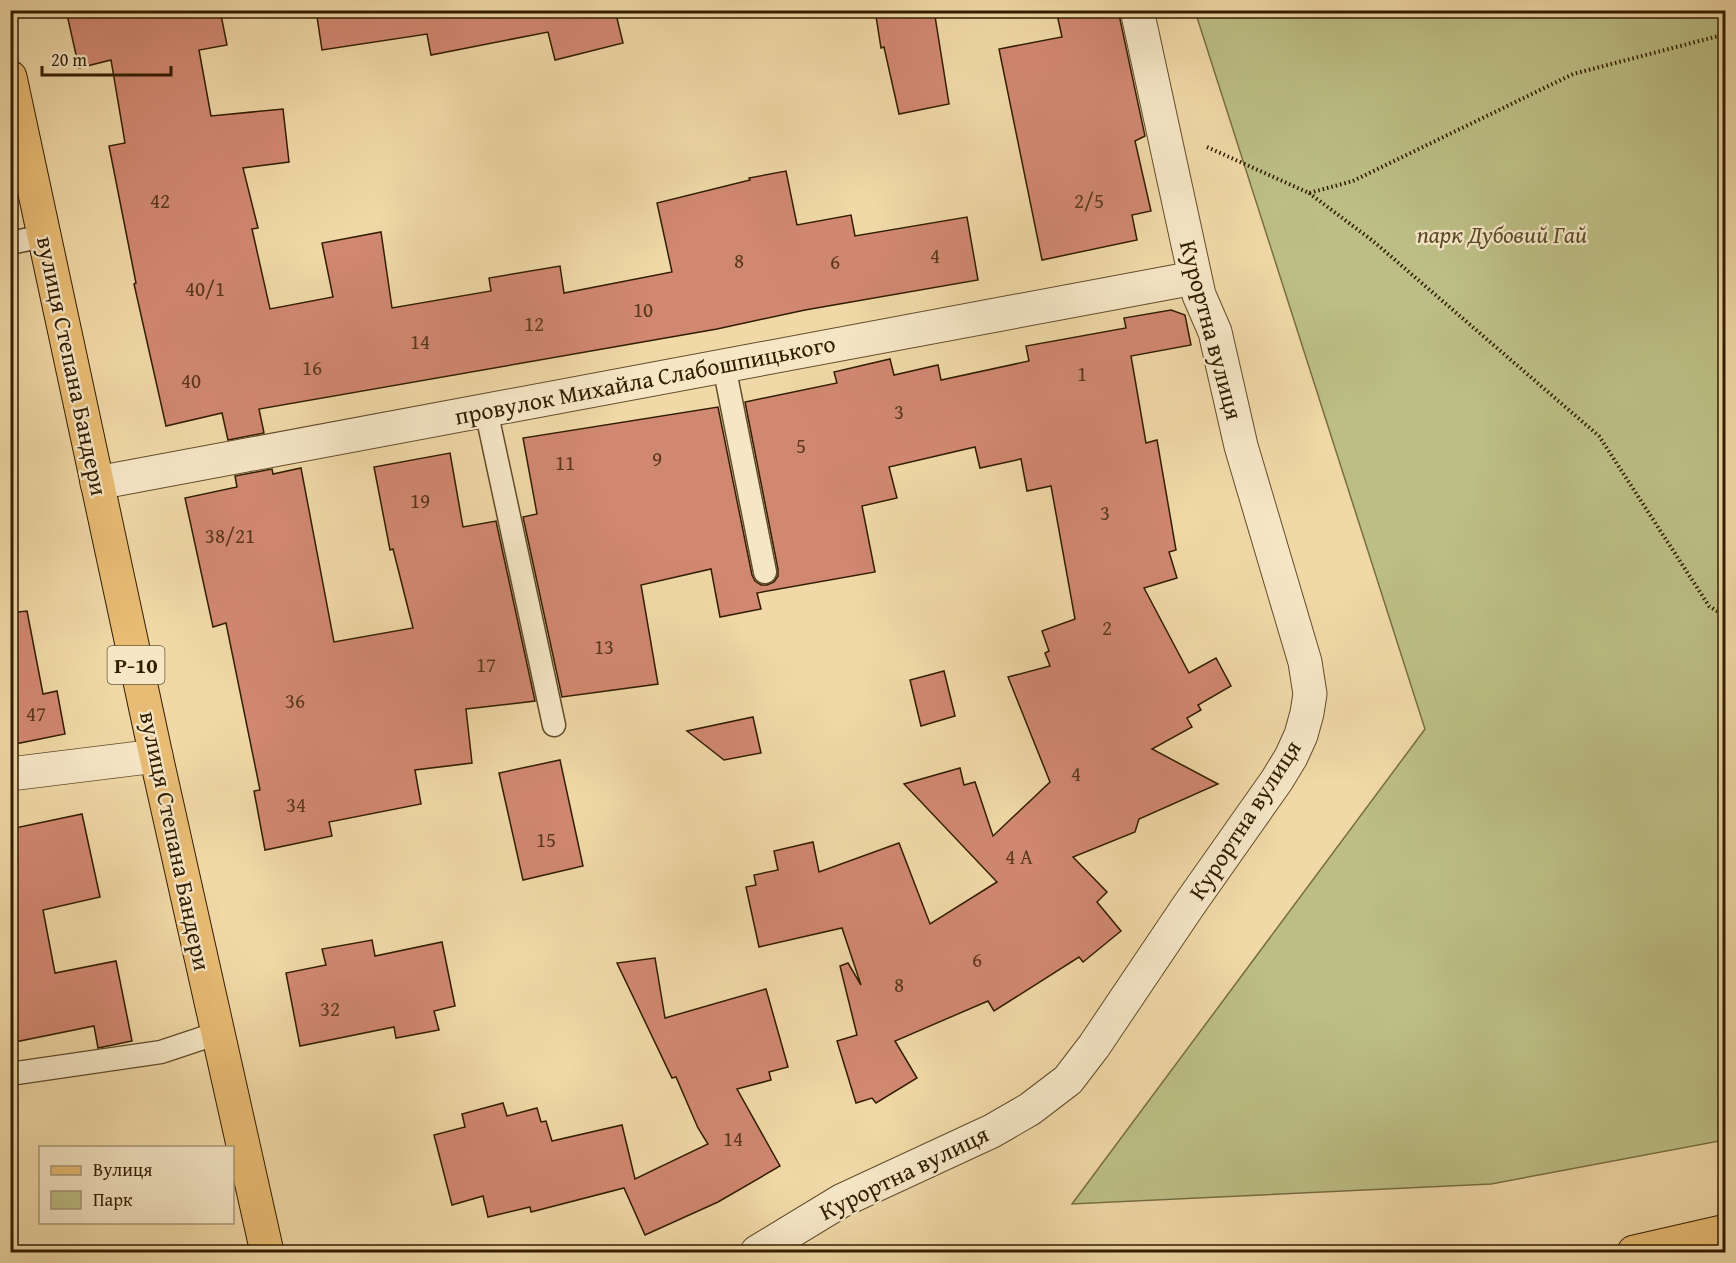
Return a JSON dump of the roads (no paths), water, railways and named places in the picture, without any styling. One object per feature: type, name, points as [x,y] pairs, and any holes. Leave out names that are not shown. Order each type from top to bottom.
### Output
[{"type":"main road","name":"вулиця Степана Бандери","points":[[10,77],[156,756],[267,1252]]},
{"type":"main road","points":[[1634,1252],[1725,1231]]},
{"type":"street","name":"Курортна вулиця","points":[[757,1252],[842,1201],[1002,1125],[1030,1109],[1068,1080],[1094,1046],[1277,780],[1301,735],[1310,694],[1305,662],[1241,446],[1215,332],[1201,304],[1194,278],[1137,10]]},
{"type":"street","name":"провулок Михайла Слабошпицького","points":[[97,483],[1194,278]]},
{"type":"street","points":[[10,774],[156,756]]},
{"type":"lane","points":[[10,243],[44,236]]},
{"type":"lane","points":[[724,366],[765,572]]},
{"type":"lane","points":[[486,410],[554,725]]},
{"type":"lane","points":[[10,1074],[161,1052],[218,1033]]},
{"type":"park label","name":"парк Дубовий Гай","points":[[1502,235]]}]
